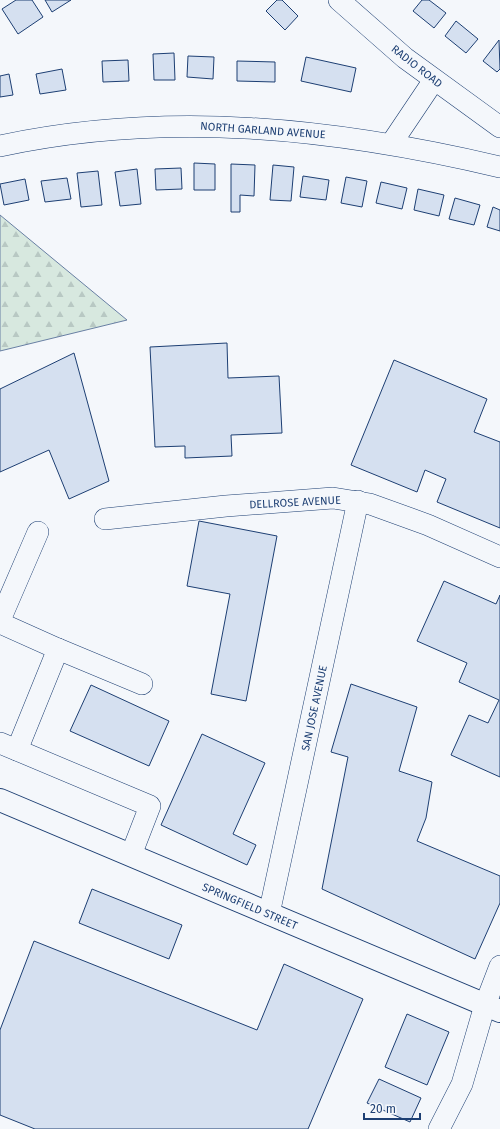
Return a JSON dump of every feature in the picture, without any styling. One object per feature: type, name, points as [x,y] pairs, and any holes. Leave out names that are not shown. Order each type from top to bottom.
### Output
[{"type":"main road","name":"SPRINGFIELD STREET","points":[[0,800],[493,1008]]},
{"type":"street","name":"RADIO ROAD","points":[[338,0],[405,58],[500,127]]},
{"type":"street","points":[[391,144],[434,80]]},
{"type":"street","name":"NORTH GARLAND AVENUE","points":[[0,146],[29,140],[103,130],[202,125],[290,130],[391,144],[447,154],[500,167]]},
{"type":"street","name":"DELLROSE AVENUE","points":[[105,519],[226,506],[333,498],[370,504],[428,525],[500,557]]},
{"type":"street","name":"SAN JOSE AVENUE","points":[[270,914],[358,502]]},
{"type":"street","points":[[38,532],[0,621],[58,649],[142,684]]},
{"type":"street","points":[[58,649],[8,746],[150,806],[131,855]]},
{"type":"street","points":[[439,1129],[462,1084],[493,1008],[500,966]]},
{"type":"green space","points":[[0,215],[127,320],[0,351]]},
{"type":"building","points":[[16,0],[32,0],[43,17],[18,34],[2,9]]},
{"type":"building","points":[[45,0],[71,0],[52,12]]},
{"type":"building","points":[[277,0],[282,0],[298,16],[285,30],[266,11]]},
{"type":"building","points":[[422,0],[429,0],[446,13],[434,28],[413,11]]},
{"type":"building","points":[[456,21],[478,39],[466,53],[445,36]]},
{"type":"building","points":[[499,40],[500,69],[497,72],[483,61]]},
{"type":"building","points":[[174,53],[175,80],[154,80],[153,54]]},
{"type":"building","points":[[188,56],[214,57],[213,79],[187,77]]},
{"type":"building","points":[[306,57],[356,68],[351,92],[301,81]]},
{"type":"building","points":[[128,60],[129,81],[103,82],[102,61]]},
{"type":"building","points":[[237,61],[275,62],[275,82],[237,81]]},
{"type":"building","points":[[62,69],[66,90],[40,94],[36,74]]},
{"type":"building","points":[[9,74],[13,95],[0,97],[0,76]]},
{"type":"building","points":[[194,163],[215,164],[215,190],[194,190]]},
{"type":"building","points":[[231,164],[255,165],[254,196],[240,195],[240,212],[231,212]]},
{"type":"building","points":[[273,165],[294,167],[291,201],[270,200]]},
{"type":"building","points":[[181,168],[182,189],[156,190],[155,169]]},
{"type":"building","points":[[137,169],[141,204],[120,206],[115,172]]},
{"type":"building","points":[[98,171],[102,205],[81,207],[77,173]]},
{"type":"building","points":[[303,176],[329,180],[326,200],[300,197]]},
{"type":"building","points":[[346,177],[367,181],[362,207],[341,203]]},
{"type":"building","points":[[67,178],[71,199],[45,202],[41,181]]},
{"type":"building","points":[[25,179],[29,200],[4,205],[0,184]]},
{"type":"building","points":[[381,182],[407,188],[402,209],[376,203]]},
{"type":"building","points":[[418,189],[444,195],[439,216],[414,210]]},
{"type":"building","points":[[455,198],[480,205],[474,225],[449,219]]},
{"type":"building","points":[[493,207],[500,210],[500,231],[487,227]]},
{"type":"building","points":[[227,343],[228,378],[279,376],[282,433],[231,435],[232,456],[185,458],[185,446],[155,447],[150,347]]},
{"type":"building","points":[[74,353],[109,481],[69,499],[49,450],[0,472],[0,389]]},
{"type":"building","points":[[394,360],[487,399],[474,432],[500,442],[500,528],[437,502],[446,479],[425,470],[417,492],[351,465]]},
{"type":"building","points":[[199,521],[277,536],[246,701],[211,694],[230,594],[187,586]]},
{"type":"building","points":[[444,581],[496,604],[500,595],[500,777],[451,755],[469,715],[488,723],[499,700],[459,682],[467,663],[417,641]]},
{"type":"building","points":[[351,684],[417,707],[399,771],[432,782],[426,818],[417,841],[500,876],[500,903],[475,959],[322,889],[348,757],[331,752]]},
{"type":"building","points":[[91,685],[169,721],[149,766],[70,731]]},
{"type":"building","points":[[202,734],[265,763],[233,834],[256,845],[247,865],[161,825]]},
{"type":"building","points":[[92,889],[182,925],[169,959],[79,923]]},
{"type":"building","points":[[34,941],[257,1030],[284,964],[363,999],[308,1129],[35,1129],[0,1115],[0,1030]]},
{"type":"building","points":[[407,1014],[449,1032],[427,1085],[385,1067]]},
{"type":"building","points":[[379,1079],[421,1098],[410,1122],[367,1103]]}]
